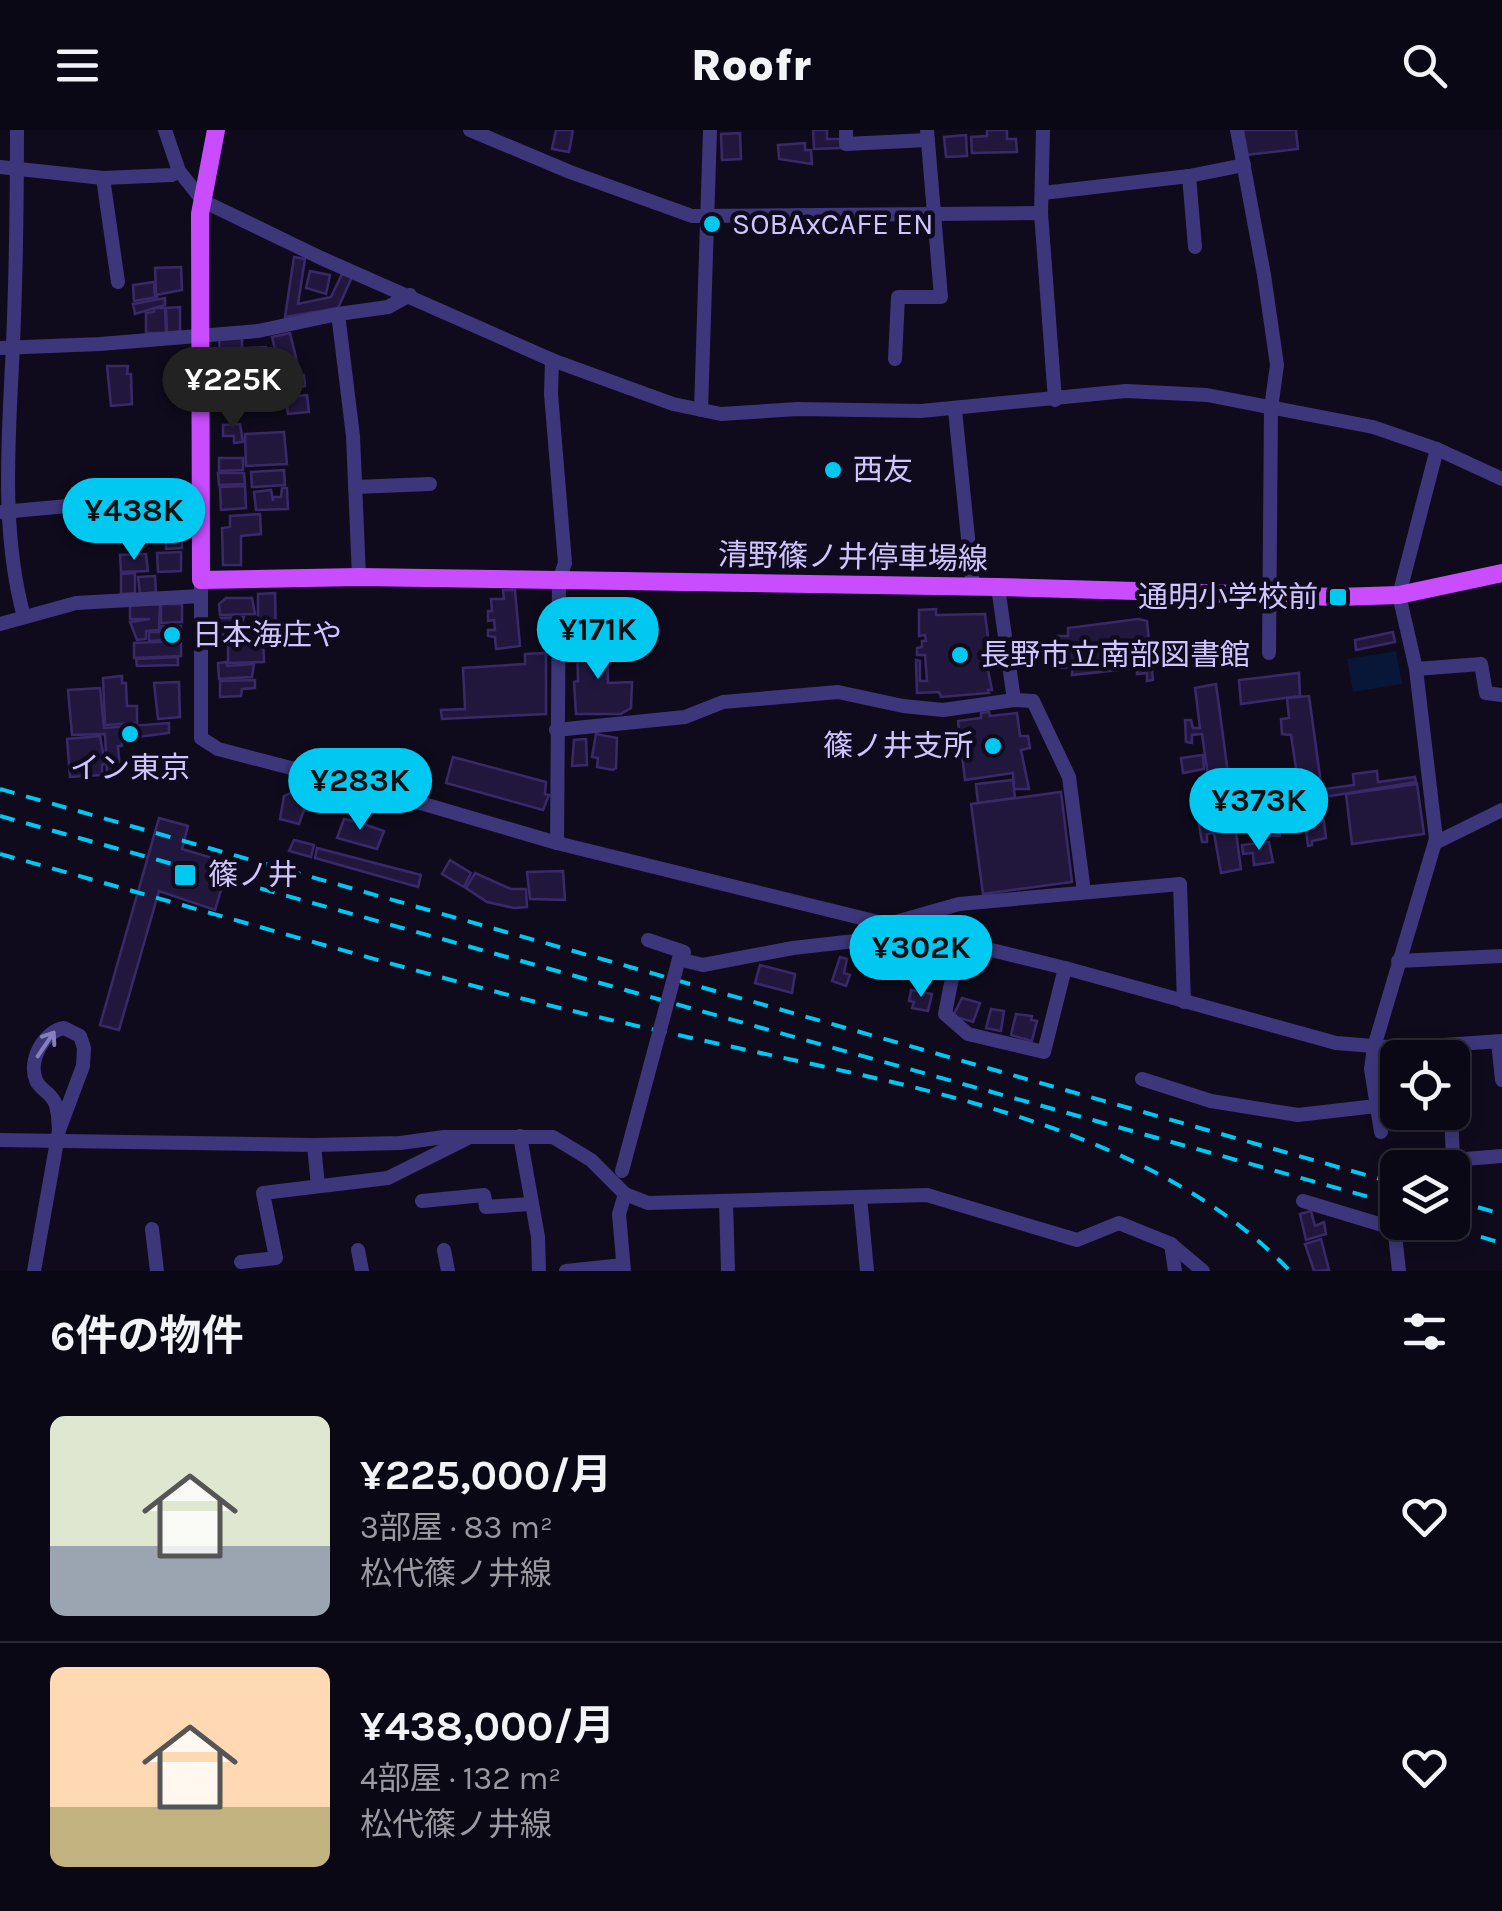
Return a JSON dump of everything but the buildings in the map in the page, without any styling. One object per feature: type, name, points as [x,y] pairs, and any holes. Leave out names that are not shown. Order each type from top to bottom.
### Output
[{"type":"main road","points":[[201,588],[200,214],[216,130]]},
{"type":"main road","name":"清野篠ノ井停車場線","points":[[201,588],[360,577],[998,587],[1338,597],[1399,595],[1502,573]]},
{"type":"street","points":[[17,130],[6,348],[4,512],[12,581],[24,617]]},
{"type":"street","points":[[165,130],[179,171],[203,201],[552,360],[673,404],[721,414],[798,409],[954,410],[1126,391],[1207,395],[1373,427],[1437,450],[1502,480]]},
{"type":"street","points":[[472,130],[570,172],[692,216],[1042,213]]},
{"type":"street","points":[[701,410],[710,130]]},
{"type":"street","points":[[846,130],[846,144],[928,135],[941,297],[898,296],[895,359]]},
{"type":"street","points":[[1043,130],[1042,213],[1054,400]]},
{"type":"street","points":[[1237,130],[1277,366],[1271,408],[1270,652]]},
{"type":"street","points":[[1043,193],[1189,176],[1244,165]]},
{"type":"street","points":[[0,168],[103,178],[172,175],[179,171]]},
{"type":"street","points":[[1189,176],[1195,247]]},
{"type":"street","points":[[103,178],[118,282]]},
{"type":"street","points":[[6,348],[258,331],[388,307],[410,295]]},
{"type":"street","points":[[338,314],[353,436],[360,577]]},
{"type":"street","points":[[552,360],[551,394],[565,562],[559,580],[556,843]]},
{"type":"street","points":[[954,410],[973,587]]},
{"type":"street","points":[[1382,1132],[1370,1069],[1374,1047],[1435,843],[1432,786],[1416,669],[1399,595],[1437,450]]},
{"type":"street","points":[[356,487],[430,484]]},
{"type":"street","points":[[4,512],[200,494]]},
{"type":"street","points":[[998,587],[1014,700]]},
{"type":"street","points":[[0,624],[76,604],[201,588],[200,738],[218,750],[384,792],[556,843],[1065,968],[1336,1043],[1380,1047]]},
{"type":"street","points":[[1416,669],[1481,664],[1486,693],[1502,695]]},
{"type":"street","points":[[556,730],[685,717],[722,702],[838,692],[943,710],[1014,700],[1033,702],[1069,777],[1084,892]]},
{"type":"street","points":[[1435,843],[1502,810]]},
{"type":"street","points":[[648,940],[684,952],[682,960],[703,965],[856,941],[876,934],[885,924],[960,904],[1180,884],[1184,1002]]},
{"type":"street","points":[[959,942],[944,1014],[968,1034],[1044,1052],[1065,968]]},
{"type":"street","points":[[622,1171],[680,955]]},
{"type":"street","points":[[1398,961],[1502,956]]},
{"type":"street","points":[[632,1104],[656,1020]]},
{"type":"street","points":[[34,1271],[58,1135],[83,1066],[84,1048],[75,1031],[60,1028],[44,1039],[35,1068],[38,1084],[52,1096],[57,1110],[58,1135]]},
{"type":"street","points":[[1470,1048],[1500,1042],[1502,1080]]},
{"type":"street","points":[[1142,1080],[1211,1101],[1298,1114],[1376,1106]]},
{"type":"street","points":[[52,1096],[74,1092]]},
{"type":"street","points":[[1452,1130],[1454,1160],[1502,1156]]},
{"type":"street","points":[[0,1140],[58,1135],[314,1146],[553,1137],[591,1160],[624,1194],[648,1203],[926,1196],[1076,1240],[1119,1222],[1171,1244],[1202,1271]]},
{"type":"street","points":[[520,1136],[538,1237],[539,1271]]},
{"type":"street","points":[[241,1262],[276,1258],[263,1193],[388,1178],[468,1138]]},
{"type":"street","points":[[314,1146],[318,1186]]},
{"type":"street","points":[[566,1271],[624,1268],[619,1214],[624,1194]]},
{"type":"street","points":[[422,1200],[484,1195],[486,1207],[530,1204]]},
{"type":"street","points":[[860,1197],[868,1271]]},
{"type":"street","points":[[1303,1201],[1388,1227],[1395,1234],[1399,1271]]},
{"type":"street","points":[[726,1202],[728,1271]]},
{"type":"street","points":[[152,1229],[157,1271]]},
{"type":"street","points":[[1171,1244],[1176,1271]]},
{"type":"street","points":[[358,1250],[362,1271]]},
{"type":"street","points":[[444,1250],[448,1271]]},
{"type":"water","points":[[1396,651],[1402,684],[1353,692],[1347,659]]},
{"type":"railway","points":[[0,789],[1380,1179]]},
{"type":"railway","points":[[0,816],[1380,1200]]},
{"type":"railway","points":[[0,854],[524,999],[911,1087],[1050,1127],[1117,1154],[1180,1186],[1238,1225],[1290,1271]]},
{"type":"railway","points":[[1470,1205],[1502,1214]]},
{"type":"railway","points":[[1470,1234],[1502,1243]]},
{"type":"place","name":"SOBAxCAFE EN","points":[[712,224]]},
{"type":"place","name":"西友","points":[[833,470]]},
{"type":"place","name":"通明小学校前","points":[[1338,597]]},
{"type":"place","name":"日本海庄や","points":[[172,635]]},
{"type":"place","name":"長野市立南部図書館","points":[[960,655]]},
{"type":"place","name":"イン東京","points":[[130,734]]},
{"type":"place","name":"篠ノ井支所","points":[[993,746]]},
{"type":"place","name":"篠ノ井","points":[[185,875]]}]
